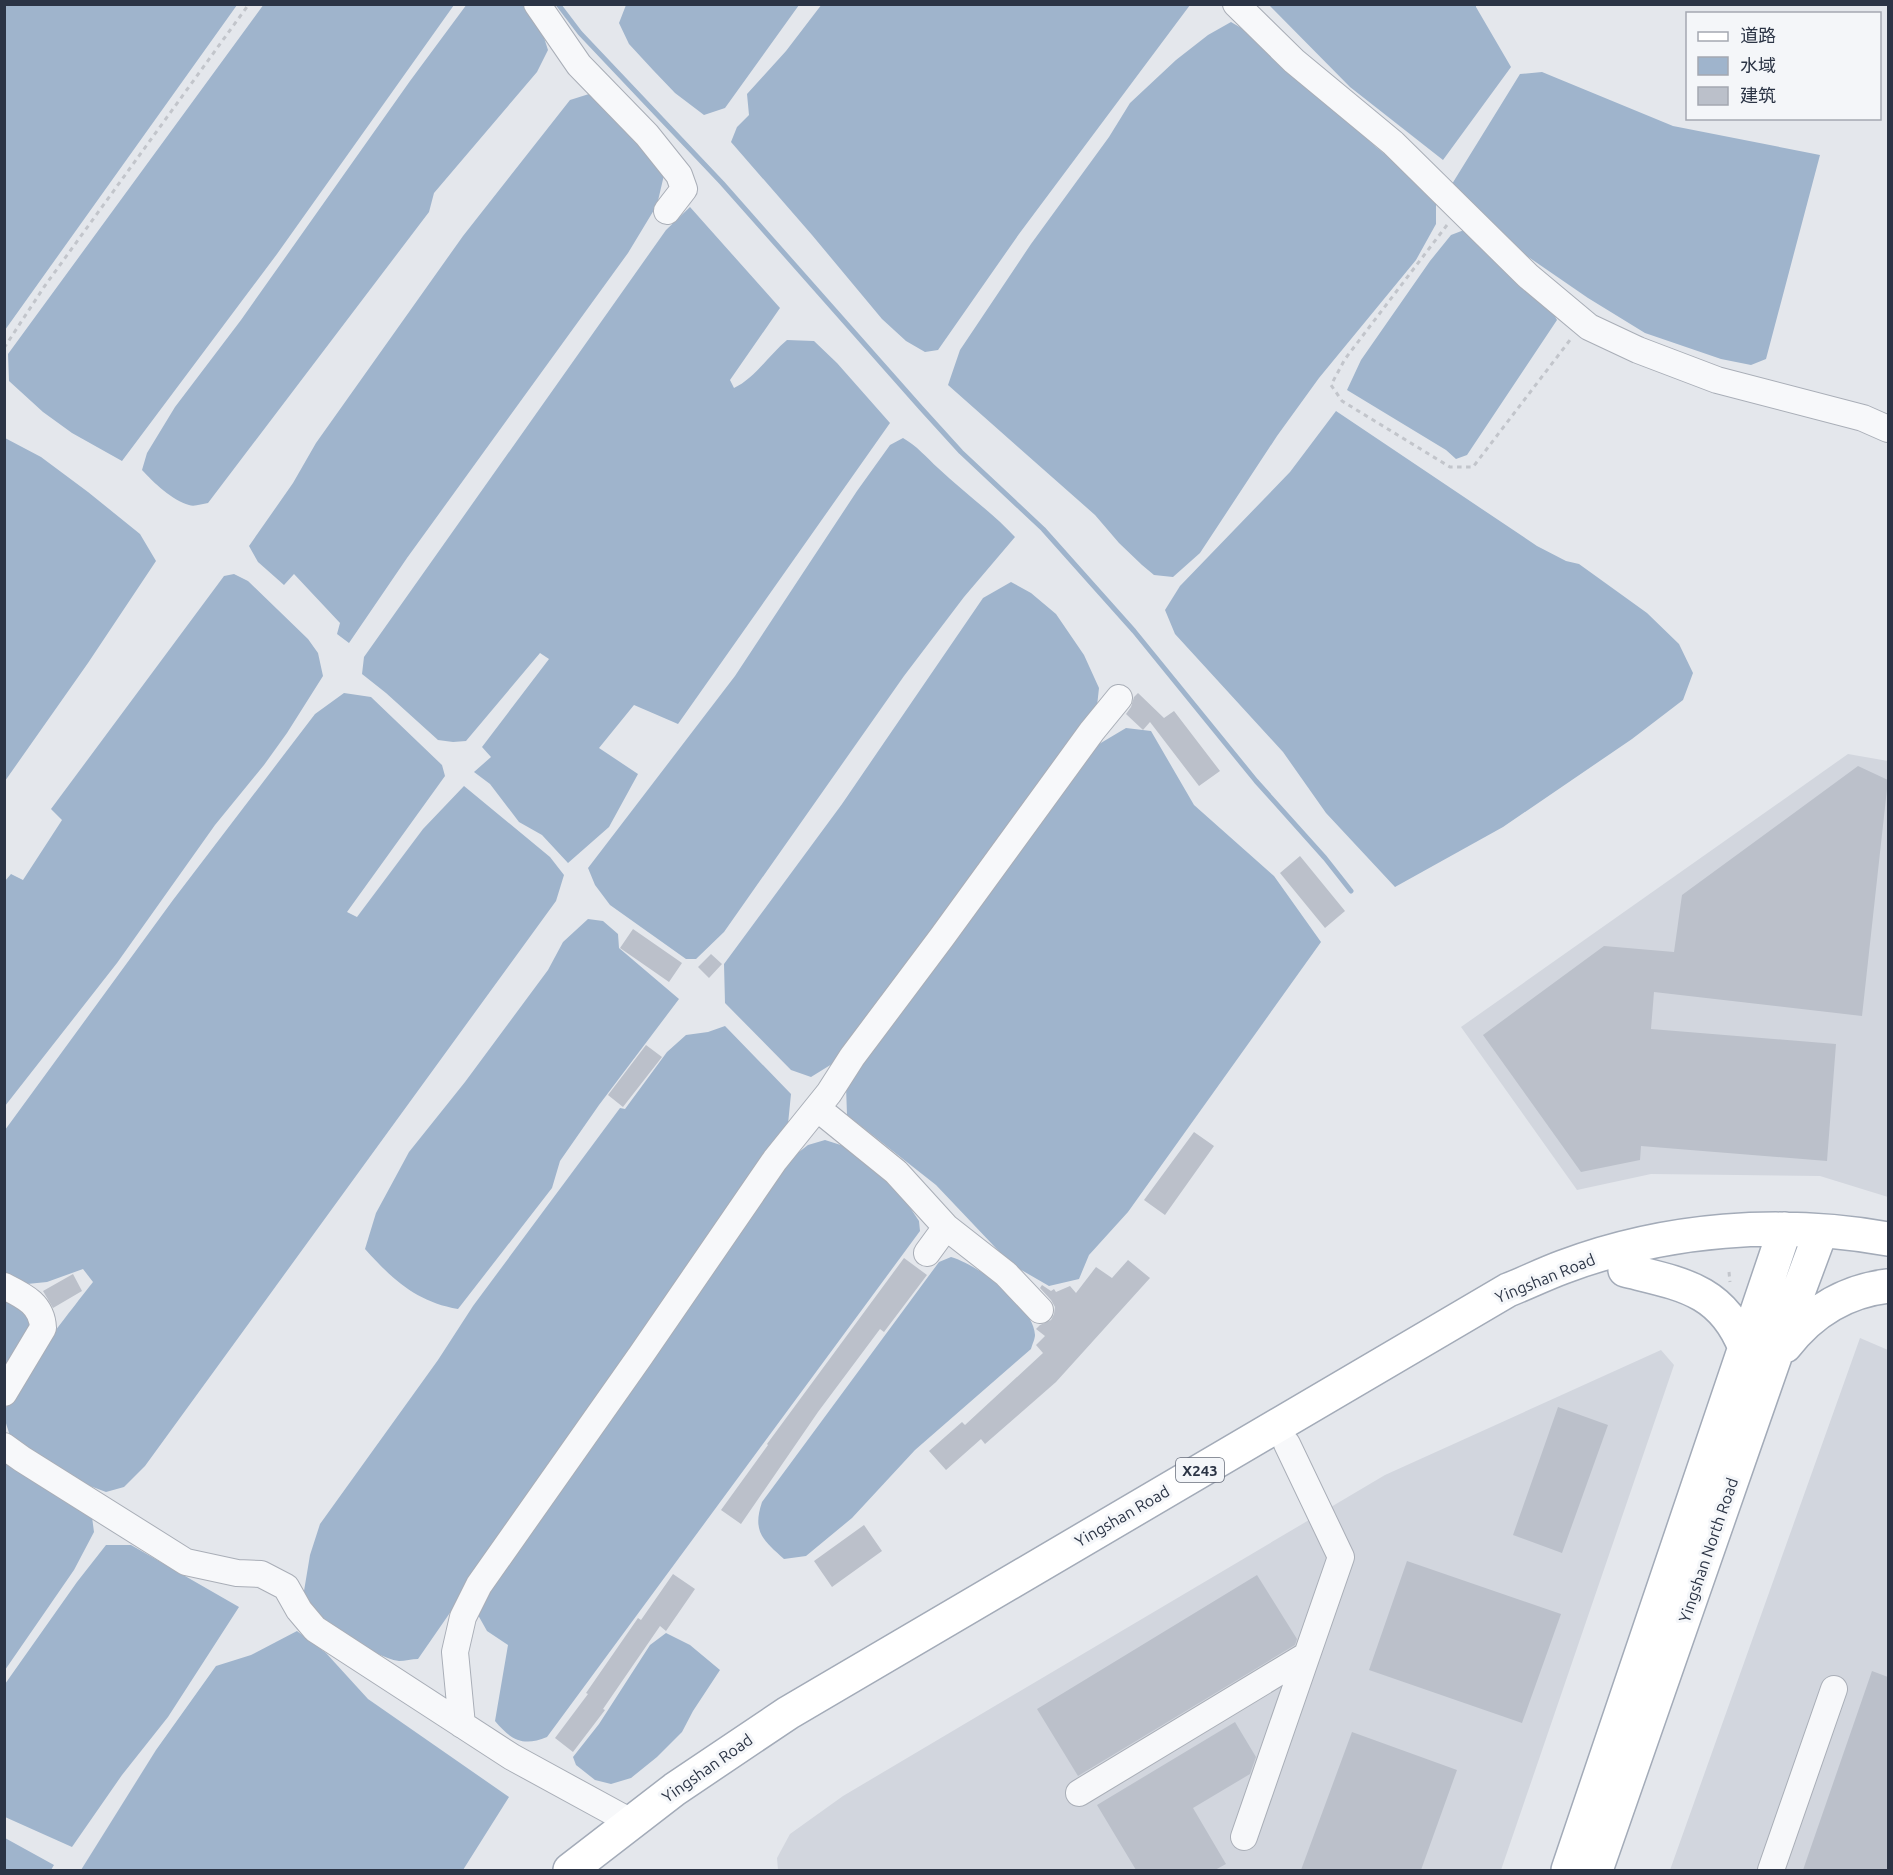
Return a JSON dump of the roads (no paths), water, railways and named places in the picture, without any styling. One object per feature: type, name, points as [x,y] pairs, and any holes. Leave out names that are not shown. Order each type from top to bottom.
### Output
[{"type":"main road","name":"Yingshan Road","points":[[570,1870],[730,1750],[788,1713],[1508,1290],[1563,1267],[1619,1249],[1690,1235],[1737,1230],[1781,1240],[1888,1239]]},
{"type":"main road","name":"Yingshan Road","points":[[605,1870],[687,1807],[800,1731],[1518,1310],[1570,1288],[1625,1270],[1681,1258],[1737,1252],[1781,1240]]},
{"type":"main road","name":"Yingshan North Road","points":[[1596,1870],[1760,1354],[1781,1240]]},
{"type":"main road","name":"Yingshan Road","points":[[1817,1241],[1844,1254],[1888,1262]]},
{"type":"main road","name":"Yingshan North Road","points":[[1568,1870],[1760,1354],[1817,1241]]},
{"type":"main road","points":[[1625,1270],[1702,1293],[1717,1304],[1729,1317],[1739,1334],[1760,1354],[1794,1334],[1813,1316],[1836,1300],[1861,1291],[1888,1286]]},
{"type":"lane","points":[[537,4],[579,65],[647,135],[679,174],[684,189],[667,210]]},
{"type":"lane","points":[[1236,4],[1294,61],[1393,143],[1528,276],[1584,323],[1611,339],[1676,366],[1737,386],[1863,418],[1888,429]]},
{"type":"lane","points":[[462,1725],[455,1652],[464,1617],[479,1585],[641,1355],[768,1169],[817,1108],[1078,750],[1119,698]]},
{"type":"lane","points":[[817,1108],[896,1172],[946,1227],[1006,1274],[1040,1310]]},
{"type":"lane","points":[[927,1253],[946,1227]]},
{"type":"lane","points":[[4,1286],[33,1304],[43,1315],[43,1328],[4,1393]]},
{"type":"lane","points":[[1244,1837],[1341,1557],[1287,1444]]},
{"type":"lane","points":[[4,1446],[72,1492],[186,1562],[237,1573],[261,1574],[286,1587],[299,1610],[315,1629],[512,1757],[631,1822]]},
{"type":"lane","points":[[1079,1793],[1307,1655]]},
{"type":"lane","points":[[1771,1870],[1833,1689]]},
{"type":"water","points":[[264,4],[454,5],[277,254],[122,461],[72,433],[43,412],[9,381],[8,354]]},
{"type":"water","points":[[467,4],[525,5],[537,16],[548,50],[537,72],[434,193],[429,212],[208,503],[191,506],[176,500],[142,470],[147,453],[175,407],[241,320]]},
{"type":"water","points":[[626,4],[799,5],[725,108],[704,115],[675,93],[629,44],[619,23]]},
{"type":"water","points":[[822,4],[1190,5],[1019,234],[938,350],[925,352],[906,341],[882,319],[731,142],[737,127],[749,115],[747,94],[786,51]]},
{"type":"water","points":[[4,5],[237,5],[5,330]]},
{"type":"water","points":[[1269,5],[1476,5],[1511,67],[1443,160],[1350,87]]},
{"type":"water","points":[[1231,22],[1255,36],[1376,147],[1436,195],[1436,224],[1416,260],[1319,378],[1277,436],[1200,553],[1173,577],[1154,575],[1119,543],[1095,515],[948,385],[960,350],[1031,244],[1109,137],[1130,103],[1176,60],[1208,35]]},
{"type":"water","points":[[1542,72],[1673,126],[1820,155],[1766,359],[1751,365],[1721,359],[1645,333],[1588,298],[1524,254],[1452,184],[1520,74]]},
{"type":"water","points":[[589,94],[603,104],[664,175],[657,205],[628,253],[407,558],[349,643],[337,634],[340,623],[294,574],[284,585],[258,562],[249,546],[293,483],[316,443],[463,236],[570,100]]},
{"type":"water","points":[[690,207],[780,308],[730,380],[734,388],[755,373],[787,340],[814,341],[837,363],[890,423],[678,724],[634,705],[599,748],[638,774],[609,827],[568,863],[542,835],[519,822],[490,784],[474,772],[491,757],[482,747],[549,659],[540,653],[466,741],[453,742],[438,740],[362,674],[364,657],[666,230]]},
{"type":"water","points":[[1464,230],[1550,307],[1557,320],[1467,455],[1456,459],[1446,450],[1347,390],[1361,360],[1430,261],[1451,235]]},
{"type":"water","points":[[1336,411],[1537,546],[1566,561],[1579,564],[1647,613],[1679,644],[1693,673],[1683,700],[1632,739],[1503,827],[1395,887],[1326,813],[1283,752],[1175,634],[1165,610],[1180,586],[1290,472]]},
{"type":"water","points":[[5,438],[41,457],[140,534],[156,561],[5,781]]},
{"type":"water","points":[[903,438],[1015,537],[964,597],[904,676],[724,932],[696,959],[686,959],[610,905],[595,885],[588,868],[735,676],[890,445]]},
{"type":"water","points":[[234,574],[248,581],[308,639],[318,653],[323,676],[264,765],[215,825],[117,963],[5,1106],[5,881],[11,874],[23,880],[62,820],[51,809],[224,576]]},
{"type":"water","points":[[1011,582],[1031,593],[1056,614],[1084,655],[1099,688],[1097,706],[867,1020],[832,1064],[811,1077],[791,1070],[725,1003],[724,964],[842,804],[983,598]]},
{"type":"water","points":[[344,693],[371,697],[442,765],[445,776],[347,912],[357,917],[423,829],[464,786],[550,857],[564,875],[556,901],[145,1466],[124,1487],[106,1492],[69,1478],[10,1436],[6,1424],[5,1413],[8,1402],[17,1386],[93,1282],[83,1269],[47,1282],[27,1284],[5,1274],[5,1130],[173,900],[315,714]]},
{"type":"water","points":[[1126,728],[1151,731],[1194,805],[1274,876],[1321,942],[1128,1212],[1089,1255],[1079,1279],[1049,1286],[1011,1264],[936,1185],[847,1115],[846,1086],[1089,750]]},
{"type":"water","points":[[588,919],[603,921],[618,934],[619,948],[679,999],[560,1161],[552,1188],[458,1309],[430,1301],[396,1280],[365,1249],[376,1213],[409,1152],[465,1082],[548,970],[563,942]]},
{"type":"water","points":[[725,1026],[791,1094],[788,1124],[418,1659],[399,1661],[375,1653],[335,1628],[302,1603],[310,1555],[320,1524],[438,1360],[473,1306],[620,1108],[625,1109],[667,1052],[686,1035],[708,1032]]},
{"type":"water","points":[[825,1140],[858,1153],[903,1197],[919,1221],[920,1231],[547,1737],[524,1741],[512,1737],[495,1721],[508,1645],[487,1631],[478,1615],[486,1594],[790,1159],[808,1145]]},
{"type":"water","points":[[951,1257],[989,1277],[1015,1299],[1032,1323],[1035,1335],[1031,1349],[915,1450],[852,1518],[806,1556],[784,1559],[761,1535],[758,1521],[762,1502],[939,1262]]},
{"type":"water","points":[[5,1295],[36,1315],[5,1381]]},
{"type":"water","points":[[5,1456],[92,1517],[94,1532],[74,1570],[5,1670]]},
{"type":"water","points":[[106,1545],[131,1545],[239,1607],[168,1717],[122,1775],[72,1847],[5,1817],[5,1684]]},
{"type":"water","points":[[297,1631],[326,1653],[368,1699],[509,1797],[463,1870],[81,1870],[156,1750],[216,1666],[251,1655]]},
{"type":"water","points":[[666,1633],[690,1645],[720,1670],[682,1732],[657,1757],[631,1778],[611,1784],[595,1780],[576,1765],[573,1757],[599,1724],[650,1645]]},
{"type":"water","points":[[5,1838],[54,1865],[51,1870],[5,1870]]},
{"type":"waterway","points":[[558,4],[580,33],[722,183],[961,452],[1043,529],[1134,631],[1256,781],[1325,858],[1351,891]]}]
